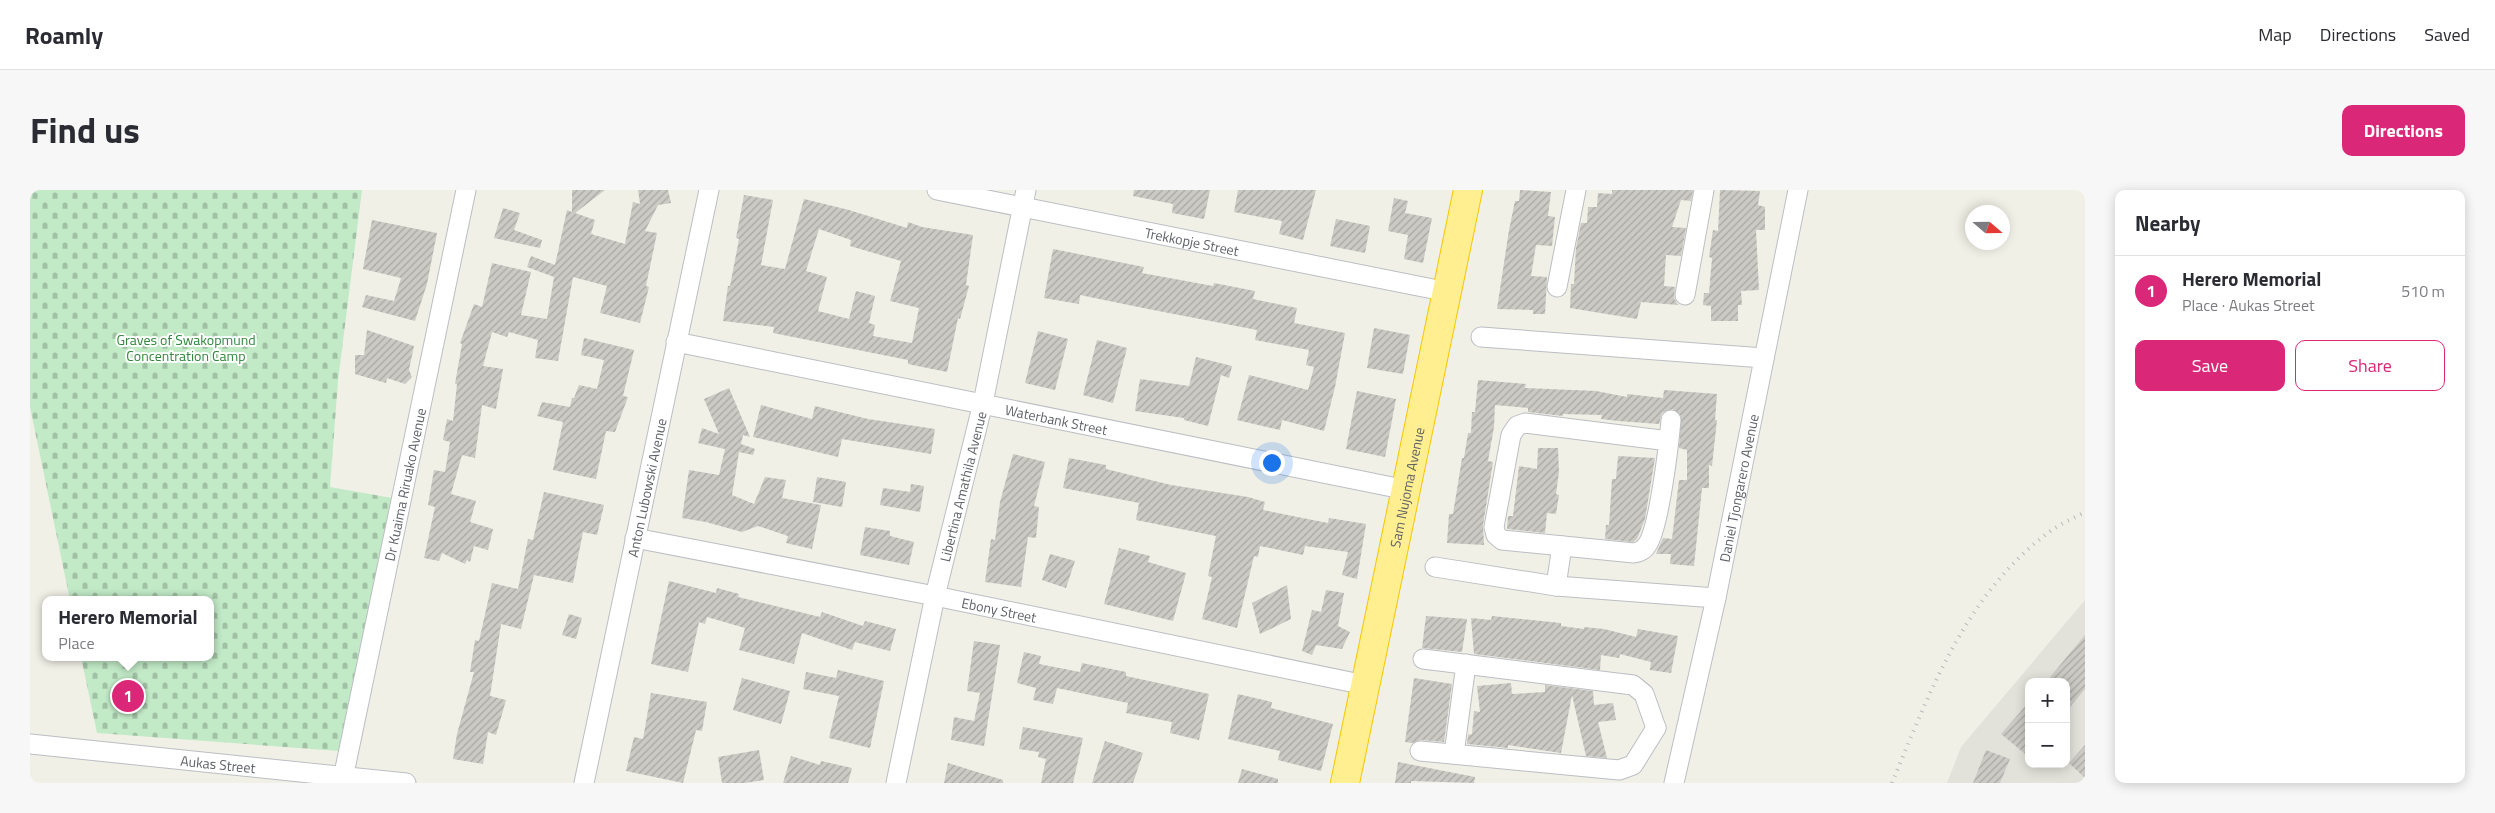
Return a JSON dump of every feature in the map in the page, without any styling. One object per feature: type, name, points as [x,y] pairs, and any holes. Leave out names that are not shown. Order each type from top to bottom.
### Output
[{"type":"highway","name":"Sam Nujoma Avenue","points":[[1345,783],[1468,190]]},
{"type":"street","name":"Dr Kuaima Riruako Avenue","points":[[342,780],[466,190]]},
{"type":"street","name":"Anton Lubowski Avenue","points":[[584,783],[634,538],[709,190]]},
{"type":"street","name":"Trekkopje Street","points":[[937,190],[1024,199],[1448,292]]},
{"type":"street","points":[[1557,287],[1576,190]]},
{"type":"street","points":[[1686,295],[1704,190]]},
{"type":"street","name":"Daniel Tjongarero Avenue","points":[[1674,783],[1716,598],[1798,190]]},
{"type":"street","name":"Libertina Amathila Avenue","points":[[896,783],[935,596],[982,403],[1024,199]]},
{"type":"street","points":[[1481,337],[1764,358]]},
{"type":"street","name":"Waterbank Street","points":[[676,342],[1407,490]]},
{"type":"street","points":[[1669,441],[1525,423],[1517,426],[1511,435],[1494,526],[1496,534],[1502,540],[1634,553],[1641,551],[1651,537],[1669,441],[1671,420]]},
{"type":"street","name":"Ebony Street","points":[[634,538],[935,596],[1364,685]]},
{"type":"street","points":[[1556,586],[1562,546]]},
{"type":"street","points":[[1435,567],[1556,586],[1716,598]]},
{"type":"street","points":[[1423,659],[1633,685],[1644,694],[1656,728]]},
{"type":"street","points":[[1454,754],[1466,664]]},
{"type":"street","points":[[1656,728],[1686,731]]},
{"type":"street","points":[[1420,751],[1620,770],[1633,765],[1656,728]]},
{"type":"street","name":"Aukas Street","points":[[30,744],[342,780],[406,783]]},
{"type":"shaded area","points":[[2085,600],[2085,783],[1947,783],[1961,747]]},
{"type":"green space","name":"Graves of Swakopmund Concentration Camp","points":[[30,190],[362,190],[338,381],[330,487],[392,498],[339,751],[97,733],[82,661],[214,661],[214,596],[69,596],[30,407]]},
{"type":"building","points":[[572,190],[605,190],[575,213],[595,220],[591,234],[625,244],[633,202],[640,204],[638,190],[668,190],[671,203],[658,205],[645,231],[657,233],[646,286],[649,287],[640,323],[600,313],[607,286],[573,277],[558,361],[535,358],[538,340],[509,332],[507,337],[492,332],[483,366],[503,369],[496,409],[482,405],[475,458],[462,455],[451,494],[476,501],[470,522],[493,529],[488,550],[474,546],[470,562],[467,560],[465,564],[442,553],[439,561],[424,558],[435,507],[428,505],[434,470],[445,472],[450,442],[443,440],[447,419],[453,421],[457,384],[455,384],[462,344],[460,343],[474,304],[482,307],[492,263],[531,272],[521,315],[547,319],[554,277],[527,267],[531,256],[555,265],[567,210],[572,212]]},
{"type":"building","points":[[1134,190],[1210,190],[1204,219],[1172,213],[1173,204],[1133,196]]},
{"type":"building","points":[[1238,190],[1316,190],[1303,240],[1279,234],[1282,221],[1234,212]]},
{"type":"building","points":[[1520,190],[1551,192],[1548,216],[1555,217],[1552,246],[1536,245],[1531,276],[1547,277],[1545,314],[1533,314],[1533,310],[1497,309],[1509,230],[1515,201],[1519,201]]},
{"type":"building","points":[[1612,190],[1693,190],[1691,201],[1681,200],[1672,227],[1686,228],[1681,256],[1666,255],[1664,286],[1675,287],[1674,298],[1678,305],[1641,302],[1637,319],[1570,308],[1571,284],[1574,284],[1576,248],[1581,223],[1587,223],[1588,207],[1597,207],[1598,193],[1612,194]]},
{"type":"building","points":[[1720,190],[1760,191],[1758,205],[1765,207],[1765,230],[1756,230],[1759,290],[1741,291],[1742,305],[1738,305],[1738,321],[1711,321],[1711,306],[1703,305],[1704,293],[1709,293],[1712,258],[1709,257],[1713,230],[1718,231]]},
{"type":"building","points":[[744,195],[773,200],[761,265],[785,269],[804,199],[849,210],[907,228],[908,222],[922,227],[973,235],[966,285],[969,286],[960,319],[958,318],[947,372],[908,364],[908,360],[773,333],[774,327],[723,321],[728,286],[730,286],[739,239],[736,238]],"holes":[[[819,229],[851,240],[850,246],[901,261],[890,301],[919,308],[912,343],[873,336],[875,325],[869,323],[875,296],[856,291],[849,319],[818,311],[827,277],[806,271]]]},
{"type":"building","points":[[1394,198],[1408,201],[1405,213],[1432,218],[1423,263],[1404,259],[1408,235],[1388,231]]},
{"type":"building","points":[[503,208],[520,213],[514,230],[542,240],[540,248],[494,238]]},
{"type":"building","points":[[1336,219],[1370,226],[1365,253],[1330,246]]},
{"type":"building","points":[[372,220],[437,233],[427,284],[415,321],[362,307],[366,295],[394,301],[401,278],[363,269]]},
{"type":"building","points":[[1053,249],[1144,267],[1142,273],[1213,286],[1214,283],[1255,291],[1253,299],[1297,308],[1294,323],[1345,333],[1335,387],[1324,431],[1282,420],[1280,430],[1237,420],[1249,375],[1308,390],[1314,367],[1306,365],[1309,350],[1255,340],[1257,330],[1080,295],[1079,304],[1044,298]]},
{"type":"building","points":[[1374,328],[1410,335],[1403,374],[1367,368]]},
{"type":"building","points":[[367,330],[414,346],[409,370],[412,377],[405,384],[387,378],[386,383],[355,374],[355,355],[364,355]]},
{"type":"building","points":[[1038,331],[1068,339],[1055,390],[1025,383]]},
{"type":"building","points":[[584,338],[634,350],[623,396],[628,397],[615,432],[606,431],[596,479],[553,470],[563,422],[537,416],[542,402],[570,407],[572,398],[574,398],[579,385],[597,389],[604,360],[581,355]]},
{"type":"building","points":[[1097,340],[1127,348],[1113,403],[1083,395]]},
{"type":"building","points":[[1196,357],[1232,366],[1229,378],[1221,375],[1208,426],[1184,420],[1184,418],[1135,411],[1140,379],[1189,386]]},
{"type":"building","points":[[1478,380],[1526,384],[1525,388],[1596,391],[1627,397],[1627,394],[1663,398],[1664,390],[1717,394],[1715,420],[1717,420],[1712,466],[1709,465],[1709,488],[1702,488],[1694,566],[1670,564],[1671,554],[1656,554],[1663,538],[1672,539],[1679,480],[1687,480],[1687,450],[1679,448],[1681,416],[1673,409],[1662,413],[1659,424],[1601,419],[1602,415],[1563,414],[1563,416],[1528,412],[1528,408],[1495,405],[1494,427],[1488,461],[1493,462],[1483,525],[1484,545],[1447,543],[1449,514],[1453,514],[1462,458],[1464,458],[1468,433],[1471,433],[1472,412],[1475,412]]},
{"type":"building","points":[[729,388],[750,437],[743,435],[741,444],[755,449],[753,455],[739,452],[732,495],[754,504],[765,477],[786,480],[782,498],[821,505],[812,549],[786,543],[788,536],[758,526],[742,532],[706,522],[682,518],[689,470],[719,475],[725,449],[698,443],[702,428],[719,434],[704,399]]},
{"type":"building","points":[[1357,391],[1396,399],[1385,457],[1346,449]]},
{"type":"building","points":[[761,405],[812,419],[815,406],[868,419],[935,429],[931,454],[842,439],[838,457],[753,437]]},
{"type":"building","points":[[1538,448],[1558,448],[1559,472],[1556,494],[1559,495],[1556,514],[1547,513],[1545,533],[1507,529],[1508,516],[1513,516],[1519,466],[1537,469]]},
{"type":"building","points":[[1013,454],[1045,462],[1034,506],[1039,507],[1036,538],[1028,537],[1021,587],[985,582],[991,539],[995,540],[1000,502]]},
{"type":"building","points":[[1618,456],[1655,458],[1645,519],[1637,539],[1633,542],[1605,539],[1606,525],[1609,525],[1612,479],[1616,479]]},
{"type":"building","points":[[1069,458],[1106,465],[1106,469],[1171,485],[1248,497],[1265,502],[1263,510],[1328,523],[1329,518],[1366,524],[1357,579],[1342,575],[1348,552],[1305,546],[1303,555],[1260,546],[1258,557],[1254,556],[1237,628],[1202,619],[1212,577],[1208,576],[1216,536],[1136,520],[1139,503],[1063,488]]},
{"type":"building","points":[[817,477],[846,482],[842,507],[813,502]]},
{"type":"building","points":[[911,484],[924,486],[920,512],[880,505],[883,488],[910,492]]},
{"type":"building","points":[[544,492],[604,505],[597,535],[583,532],[573,583],[534,575],[521,629],[501,624],[490,696],[506,700],[496,735],[488,732],[483,764],[453,759],[457,734],[474,672],[470,672],[475,640],[479,641],[492,583],[518,589],[528,539],[533,540]]},
{"type":"building","points":[[865,527],[890,531],[890,536],[914,542],[909,565],[860,555]]},
{"type":"building","points":[[1119,548],[1150,556],[1148,562],[1186,573],[1173,621],[1104,604]]},
{"type":"building","points":[[1050,554],[1075,561],[1066,588],[1042,580]]},
{"type":"building","points":[[669,581],[716,593],[717,588],[739,594],[738,597],[820,617],[822,612],[863,626],[865,621],[896,629],[890,651],[855,642],[852,650],[802,633],[794,664],[739,650],[745,628],[707,617],[705,624],[699,622],[688,672],[651,664]]},
{"type":"building","points":[[1287,585],[1291,619],[1260,634],[1252,603]]},
{"type":"building","points":[[1326,590],[1344,593],[1338,626],[1350,632],[1342,649],[1316,645],[1312,655],[1302,651],[1312,610],[1321,612]]},
{"type":"building","points":[[569,614],[582,618],[576,639],[562,635]]},
{"type":"building","points":[[1426,616],[1467,619],[1462,652],[1422,648]]},
{"type":"building","points":[[1492,616],[1561,623],[1561,626],[1584,629],[1584,627],[1604,629],[1636,637],[1638,629],[1678,636],[1671,673],[1650,670],[1651,662],[1620,654],[1619,658],[1601,655],[1600,670],[1474,654],[1471,618],[1491,620]]},
{"type":"building","points":[[2085,635],[2085,689],[2070,707],[2070,678],[2049,678]]},
{"type":"building","points":[[974,641],[1000,645],[984,746],[951,740],[954,717],[974,721],[980,693],[967,691]]},
{"type":"building","points":[[1024,652],[1041,656],[1039,664],[1080,672],[1082,663],[1126,672],[1126,676],[1209,694],[1199,740],[1170,733],[1172,722],[1126,713],[1128,703],[1057,688],[1053,704],[1033,700],[1036,688],[1017,683]]},
{"type":"building","points":[[838,670],[884,681],[870,748],[829,738],[839,696],[803,689],[806,672],[836,678]]},
{"type":"building","points":[[742,678],[790,691],[781,724],[733,710]]},
{"type":"building","points":[[1414,678],[1452,684],[1444,742],[1421,740],[1412,743],[1405,742]]},
{"type":"building","points":[[1511,683],[1512,694],[1545,692],[1545,685],[1593,691],[1594,705],[1613,703],[1616,720],[1598,722],[1607,758],[1586,756],[1572,695],[1561,753],[1508,745],[1508,748],[1467,744],[1468,735],[1472,734],[1474,711],[1480,712],[1477,686]]},
{"type":"building","points":[[651,693],[707,702],[702,731],[696,730],[683,783],[626,771],[634,737],[643,739]]},
{"type":"building","points":[[1238,694],[1272,702],[1271,708],[1333,724],[1321,771],[1278,760],[1280,751],[1228,739]]},
{"type":"building","points":[[2025,707],[2025,754],[2001,734]]},
{"type":"building","points":[[1023,727],[1083,738],[1073,783],[1041,783],[1046,759],[1038,757],[1039,752],[1019,749]]},
{"type":"building","points":[[1105,741],[1143,753],[1133,783],[1092,783]]},
{"type":"building","points":[[2085,745],[2085,778],[2070,762]]},
{"type":"building","points":[[759,750],[764,780],[745,783],[722,783],[718,757]]},
{"type":"building","points":[[1986,750],[2010,759],[2000,783],[1973,783]]},
{"type":"building","points":[[791,756],[820,765],[821,761],[852,768],[848,783],[783,783]]},
{"type":"building","points":[[1398,762],[1475,777],[1474,783],[1411,781],[1411,783],[1395,783]]},
{"type":"building","points":[[948,763],[1003,780],[1003,783],[944,783]]},
{"type":"building","points":[[1242,769],[1278,779],[1278,783],[1238,783]]},
{"type":"railway","points":[[1892,783],[1921,713],[1954,645],[1996,582],[2022,555],[2052,530],[2085,512]]},
{"type":"place","name":"Herero Memorial","points":[[128,696]]}]
